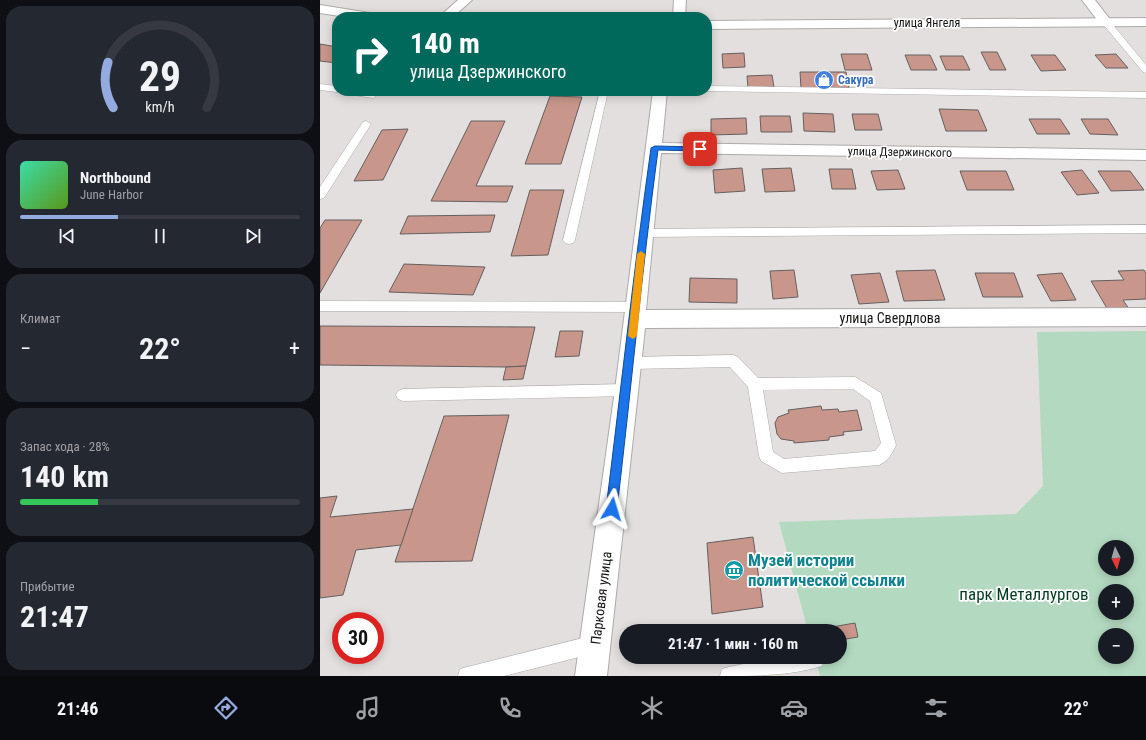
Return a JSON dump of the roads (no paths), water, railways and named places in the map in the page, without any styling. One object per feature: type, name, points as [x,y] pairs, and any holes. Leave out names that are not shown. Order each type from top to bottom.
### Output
[{"type":"street","points":[[451,12],[466,0]]},
{"type":"street","points":[[679,12],[680,0]]},
{"type":"street","points":[[1088,0],[1106,22]]},
{"type":"street","points":[[322,10],[336,12]]},
{"type":"street","name":"улица Янгеля","points":[[712,24],[1146,22]]},
{"type":"street","name":"Парковая улица","points":[[591,676],[627,390],[643,233],[655,148],[660,96]]},
{"type":"street","name":"улица Дзержинского","points":[[655,148],[1146,155]]},
{"type":"street","name":"улица Свердлова","points":[[635,313],[1146,317]]},
{"type":"lane","points":[[1106,22],[1146,70]]},
{"type":"lane","points":[[320,87],[332,88]]},
{"type":"lane","points":[[712,89],[1146,95]]},
{"type":"lane","points":[[569,240],[603,96]]},
{"type":"lane","points":[[320,195],[366,124]]},
{"type":"lane","points":[[643,233],[1146,229]]},
{"type":"lane","points":[[320,306],[635,313]]},
{"type":"lane","points":[[630,363],[733,361],[755,384],[766,456],[782,466],[879,458],[889,445],[876,397],[855,383],[755,384]]},
{"type":"lane","points":[[402,396],[627,390]]},
{"type":"lane","points":[[467,676],[595,644]]},
{"type":"lane","points":[[729,676],[790,664]]},
{"type":"place","name":"Сакура","points":[[824,80]]},
{"type":"place","name":"Музей истории политической ссылки","points":[[734,570]]},
{"type":"park label","name":"парк Металлургов","points":[[1024,594]]}]
